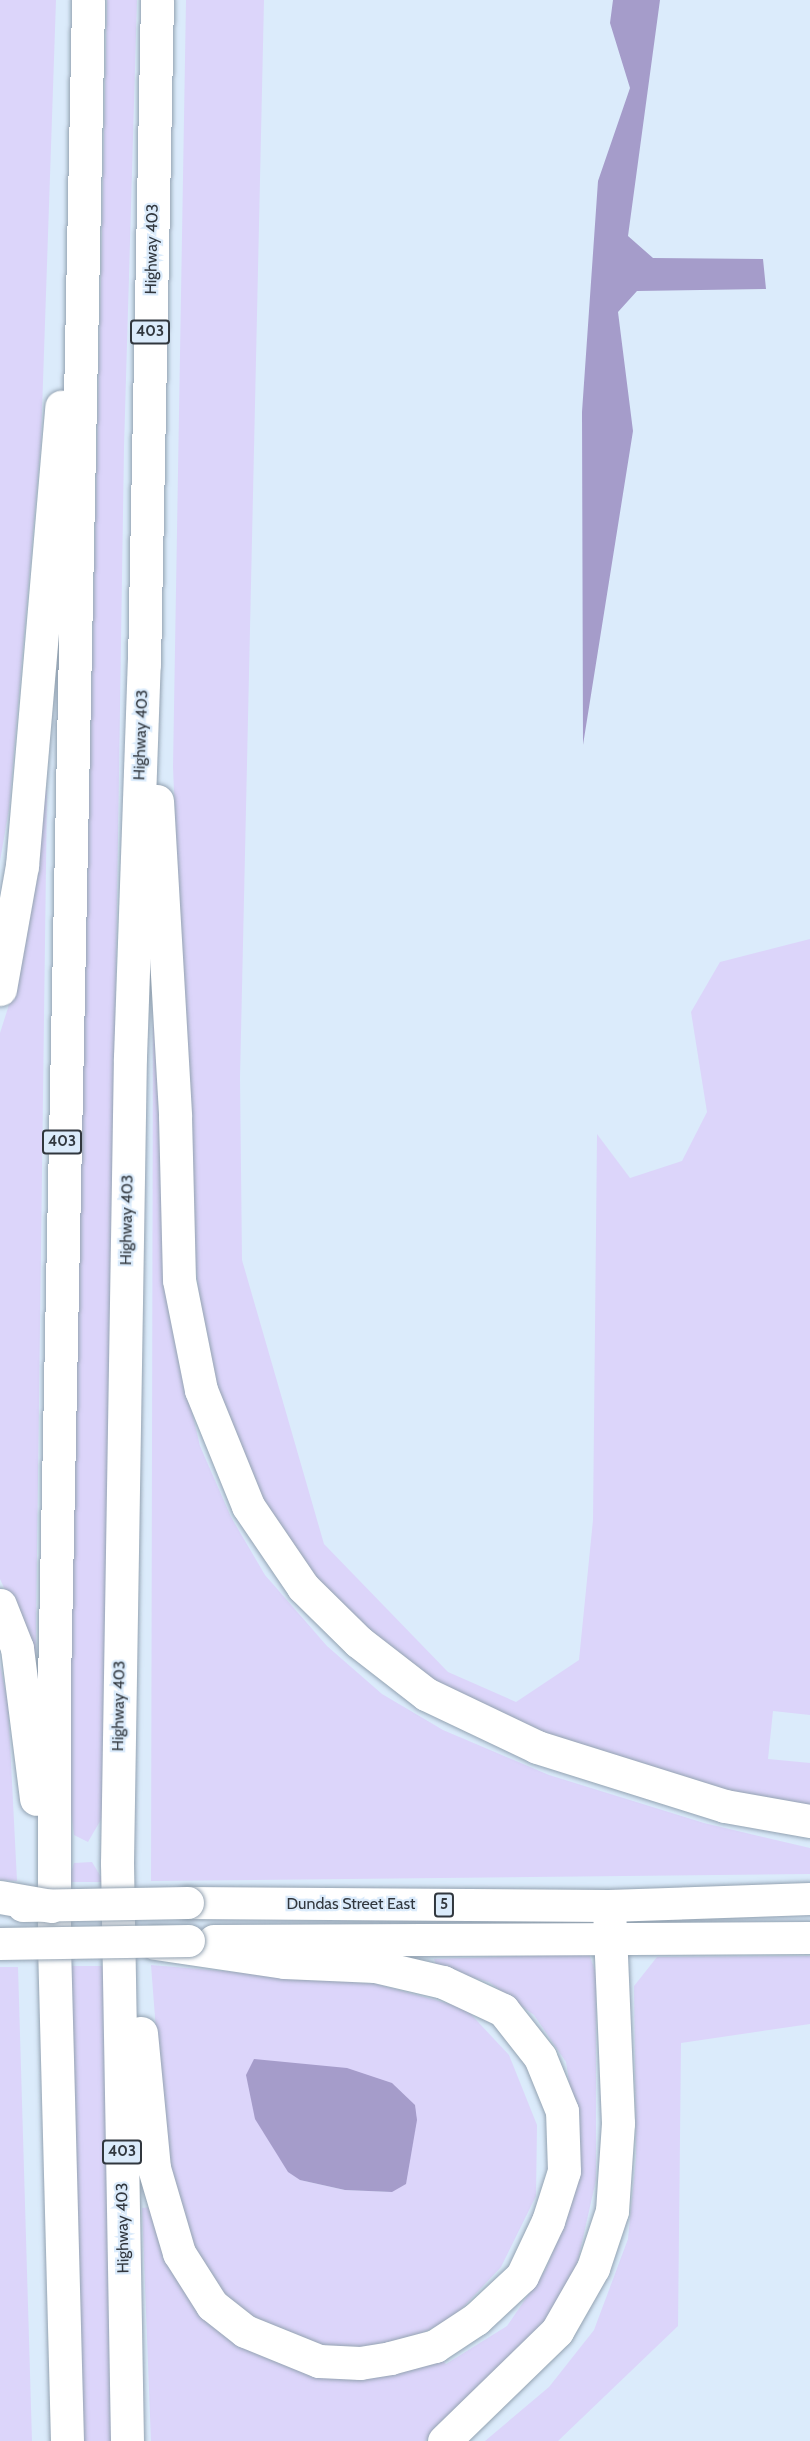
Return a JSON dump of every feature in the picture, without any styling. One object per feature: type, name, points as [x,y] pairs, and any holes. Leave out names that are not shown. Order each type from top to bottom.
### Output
[{"type":"highway","name":"403","points":[[67,2441],[54,1953],[63,1124],[88,0]]},
{"type":"highway","name":"Highway 403","points":[[127,2441],[117,1863],[130,1057],[144,663],[157,0]]},
{"type":"highway","points":[[0,989],[22,866],[62,399],[80,330]]},
{"type":"highway","points":[[144,663],[159,813],[175,1116],[179,1280],[201,1390],[248,1506],[303,1587],[359,1642],[426,1694],[537,1747],[724,1806],[810,1821]]},
{"type":"highway","points":[[0,1605],[17,1648],[54,1953]]},
{"type":"highway","points":[[117,1863],[136,1952],[148,2130],[154,2168],[179,2253],[212,2305],[245,2331],[319,2361],[360,2364],[435,2346],[476,2319],[522,2276],[548,2221],[564,2171],[562,2111],[540,2057],[503,2010],[443,1982],[375,1966],[150,1942]]},
{"type":"highway","points":[[0,1897],[51,1906]]},
{"type":"highway","points":[[444,2441],[557,2331],[593,2268],[612,2211],[618,2123],[609,1906]]},
{"type":"main road","name":"Dundas Street East","points":[[0,1906],[188,1903],[609,1906],[810,1899]]},
{"type":"main road","name":"5","points":[[190,1946],[810,1938]]},
{"type":"main road","points":[[0,1944],[150,1942]]},
{"type":"shaded area","points":[[0,0],[56,0],[41,440],[9,809],[0,861]]},
{"type":"shaded area","points":[[107,0],[137,0],[124,448],[103,1816],[88,1842],[74,1835],[67,1781]]},
{"type":"shaded area","points":[[186,0],[264,0],[240,1078],[242,1260],[324,1544],[448,1672],[516,1702],[579,1660],[593,1520],[597,1134],[630,1178],[682,1161],[707,1112],[691,1012],[720,962],[810,939],[810,1715],[773,1711],[768,1759],[810,1763],[810,1822],[722,1801],[407,1680],[281,1552],[210,1381],[192,1238],[173,767]]},
{"type":"shaded area","points":[[613,0],[660,0],[628,236],[653,258],[763,259],[766,289],[637,291],[618,312],[633,431],[583,745],[582,412],[598,181],[630,88],[610,23]]},
{"type":"shaded area","points":[[42,790],[47,790],[35,1708],[16,1614],[0,1579],[0,1033],[19,973]]},
{"type":"shaded area","points":[[153,1013],[172,1327],[200,1446],[231,1517],[265,1575],[327,1646],[382,1694],[443,1730],[549,1775],[704,1823],[810,1848],[810,1874],[151,1881]]},
{"type":"shaded area","points":[[0,1665],[8,1703],[17,1881],[0,1880]]},
{"type":"shaded area","points":[[92,1862],[104,1882],[68,1882],[74,1863]]},
{"type":"shaded area","points":[[589,1954],[596,1973],[596,2180],[578,2260],[566,2290],[533,2338],[488,2385],[425,2441],[151,2441],[142,2208],[152,2207],[259,2353],[438,2356],[446,2364],[507,2326],[546,2269],[571,2206],[576,2126],[566,2062],[534,2015],[489,1982],[437,1968],[434,1959]]},
{"type":"shaded area","points":[[810,1956],[810,2024],[681,2043],[678,2326],[558,2441],[485,2441],[549,2387],[594,2330],[628,2239],[636,2157],[634,1986],[657,1957]]},
{"type":"shaded area","points":[[151,1965],[376,1984],[465,2008],[509,2055],[537,2125],[536,2196],[501,2267],[452,2319],[383,2351],[310,2346],[260,2326],[213,2288],[183,2228],[166,2160]],"holes":[[[300,2180],[392,2192],[345,2190]]]},
{"type":"shaded area","points":[[67,1966],[104,1966],[113,2441],[80,2441]]},
{"type":"shaded area","points":[[0,1967],[18,1967],[32,2441],[0,2441]]},
{"type":"shaded area","points":[[254,2059],[347,2068],[392,2083],[415,2105],[417,2120],[406,2184],[392,2192],[345,2190],[300,2180],[288,2172],[255,2119],[246,2075]]}]
